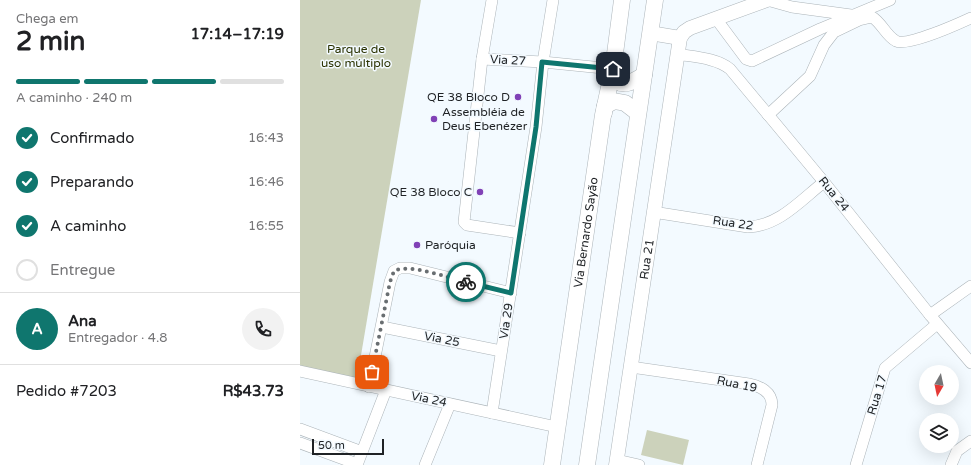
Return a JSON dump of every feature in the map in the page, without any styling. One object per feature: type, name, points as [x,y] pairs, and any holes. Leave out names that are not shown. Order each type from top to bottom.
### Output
[{"type":"main road","name":"Via Bernardo Sayão","points":[[552,465],[603,114],[612,72],[622,0]]},
{"type":"main road","points":[[587,465],[655,0]]},
{"type":"main road","points":[[612,72],[618,83],[624,84],[631,84],[644,75]]},
{"type":"main road","points":[[603,114],[605,106],[614,101],[625,103],[638,113]]},
{"type":"street","name":"Via 27","points":[[492,0],[482,59],[464,222],[467,225],[520,233]]},
{"type":"street","name":"Via 27","points":[[482,59],[542,62],[553,0]]},
{"type":"street","points":[[650,33],[680,38],[690,28],[717,20],[767,0],[792,7],[853,15]]},
{"type":"street","points":[[717,20],[746,59],[752,61],[853,15],[890,0]]},
{"type":"street","points":[[768,115],[810,76],[829,37],[834,32],[859,20],[872,17],[876,19],[892,39],[901,43],[929,35],[971,18]]},
{"type":"street","name":"Rua 21","points":[[616,462],[680,38]]},
{"type":"street","name":"Rua 24","points":[[677,54],[709,60],[726,66],[824,182],[930,316],[971,363]]},
{"type":"street","points":[[542,62],[612,72]]},
{"type":"street","name":"Via 29","points":[[492,413],[536,127],[542,62]]},
{"type":"street","name":"Rua 22","points":[[653,212],[748,227],[758,227],[769,224],[779,218],[824,182]]},
{"type":"street","points":[[369,386],[391,277],[394,271],[400,268],[410,268],[511,293]]},
{"type":"street","points":[[930,316],[971,286]]},
{"type":"street","name":"Rua 17","points":[[856,465],[885,368],[937,324]]},
{"type":"street","name":"Via 25","points":[[382,327],[501,352]]},
{"type":"street","name":"Rua 19","points":[[631,367],[748,384],[756,386],[766,392],[772,400],[772,405],[757,465]]},
{"type":"street","name":"Via 24","points":[[300,372],[557,427]]},
{"type":"street","points":[[300,443],[357,465],[386,390]]},
{"type":"street","points":[[425,465],[450,404]]},
{"type":"street","points":[[300,430],[362,452]]},
{"type":"street","points":[[951,465],[957,451],[971,441]]},
{"type":"street","points":[[616,462],[639,465]]},
{"type":"green space","name":"Parque de uso múltiplo","points":[[300,0],[421,0],[357,379],[300,367]]},
{"type":"green space","points":[[647,430],[689,440],[683,465],[641,455]]},
{"type":"way so far","points":[[372,372],[390,282],[394,271],[400,268],[410,268],[466,282]]},
{"type":"place","name":"QE 38 Bloco D","points":[[518,97]]},
{"type":"place","name":"Assembléia de Deus Ebenézer","points":[[434,119]]},
{"type":"place","name":"QE 38 Bloco C","points":[[480,192]]},
{"type":"place","name":"Paróquia","points":[[417,245]]},
{"type":"route","points":[[466,282],[511,293],[536,127],[542,62],[613,69]]}]
